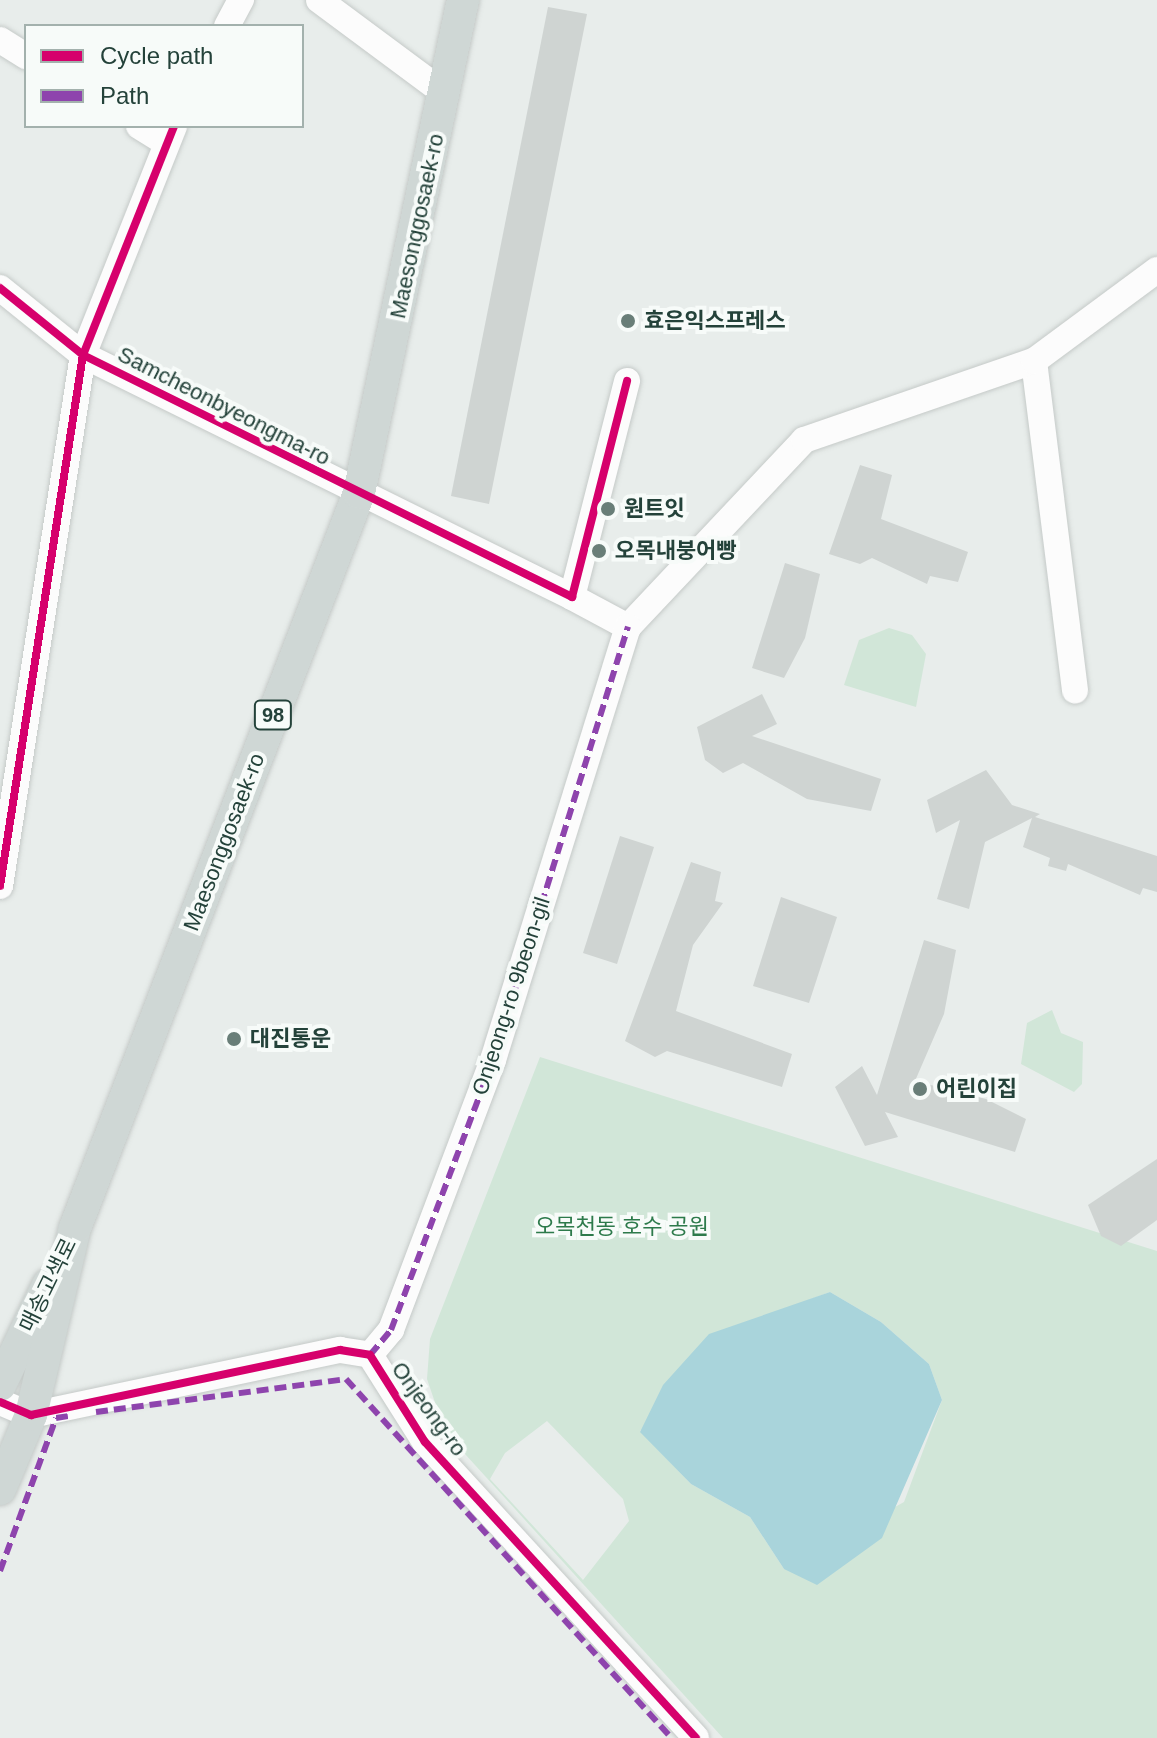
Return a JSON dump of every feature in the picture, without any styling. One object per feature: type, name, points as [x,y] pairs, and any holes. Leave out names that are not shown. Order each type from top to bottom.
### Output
[{"type":"main road","name":"Maesonggosaek-ro","points":[[0,1489],[31,1415],[75,1228],[359,493],[463,0]]},
{"type":"main road","name":"매송고색로","points":[[0,1385],[75,1228]]},
{"type":"street","points":[[228,24],[241,0]]},
{"type":"street","points":[[319,0],[444,93]]},
{"type":"street","points":[[0,40],[24,55]]},
{"type":"street","points":[[0,886],[83,355],[170,134],[147,128]]},
{"type":"street","points":[[628,627],[804,440],[1034,361],[1157,270]]},
{"type":"street","name":"Samcheonbyeongma-ro","points":[[0,288],[83,355],[628,627]]},
{"type":"street","points":[[1034,361],[1075,690]]},
{"type":"street","points":[[572,597],[627,381]]},
{"type":"street","name":"Onjeong-ro 9beon-gil","points":[[370,1355],[391,1330],[493,1060],[628,627]]},
{"type":"street","name":"Onjeong-ro","points":[[31,1415],[340,1350],[370,1355],[435,1453],[696,1738]]},
{"type":"street","points":[[0,1402],[31,1415]]},
{"type":"green space","points":[[889,628],[912,635],[926,654],[916,707],[844,685],[859,640]]},
{"type":"green space","points":[[1052,1010],[1061,1033],[1083,1042],[1082,1084],[1074,1092],[1021,1064],[1027,1023]]},
{"type":"green space","name":"오목천동 호수 공원","points":[[540,1057],[1157,1251],[1157,1738],[723,1738],[445,1432],[427,1379],[430,1339]],"holes":[[[830,1292],[881,1322],[929,1364],[942,1400],[904,1502],[784,1569],[750,1517],[691,1484],[640,1431],[798,1304]],[[547,1421],[623,1499],[629,1521],[583,1580],[490,1479],[505,1453]]]},
{"type":"water","points":[[830,1292],[881,1322],[929,1364],[942,1400],[882,1538],[817,1585],[784,1569],[750,1517],[691,1484],[640,1432],[663,1385],[709,1334]]},
{"type":"building","points":[[548,7],[587,14],[489,504],[451,496]]},
{"type":"building","points":[[860,465],[892,475],[881,519],[968,552],[958,582],[930,576],[927,584],[872,558],[860,564],[829,554]]},
{"type":"building","points":[[785,563],[820,574],[805,638],[784,678],[752,668]]},
{"type":"building","points":[[762,694],[777,724],[752,736],[881,779],[871,811],[807,799],[743,763],[723,773],[705,760],[697,727]]},
{"type":"building","points":[[986,770],[1012,805],[1040,814],[1035,817],[1157,856],[1157,892],[1143,888],[1140,895],[1068,864],[1066,871],[1048,866],[1050,858],[1023,847],[1032,818],[985,842],[969,909],[937,899],[960,820],[936,833],[927,800]]},
{"type":"building","points":[[620,836],[654,847],[617,964],[583,953]]},
{"type":"building","points":[[691,862],[721,872],[715,901],[723,903],[693,945],[676,1011],[792,1054],[782,1087],[667,1051],[655,1057],[625,1041]]},
{"type":"building","points":[[781,897],[837,917],[809,1003],[753,986]]},
{"type":"building","points":[[924,940],[956,950],[944,1014],[915,1081],[986,1099],[1026,1119],[1015,1152],[885,1112],[898,1137],[865,1146],[835,1087],[862,1066],[877,1095]]},
{"type":"building","points":[[1157,1159],[1157,1220],[1121,1246],[1101,1236],[1088,1205]]},
{"type":"marked path","points":[[370,1355],[391,1330],[493,1060],[628,627]]},
{"type":"marked path","points":[[96,1412],[346,1379],[672,1738]]},
{"type":"marked path","points":[[0,1571],[56,1418],[68,1416]]},
{"type":"cycle path","points":[[0,886],[83,355],[173,128]]},
{"type":"cycle path","points":[[0,288],[83,355],[572,597],[627,381]]},
{"type":"cycle path","points":[[0,1402],[31,1415],[340,1350],[370,1355],[425,1442],[696,1738]]},
{"type":"place","name":"효은익스프레스","points":[[628,321]]},
{"type":"place","name":"원트잇","points":[[608,509]]},
{"type":"place","name":"오목내붕어빵","points":[[599,551]]},
{"type":"place","name":"대진통운","points":[[234,1039]]},
{"type":"place","name":"어린이집","points":[[920,1089]]}]
